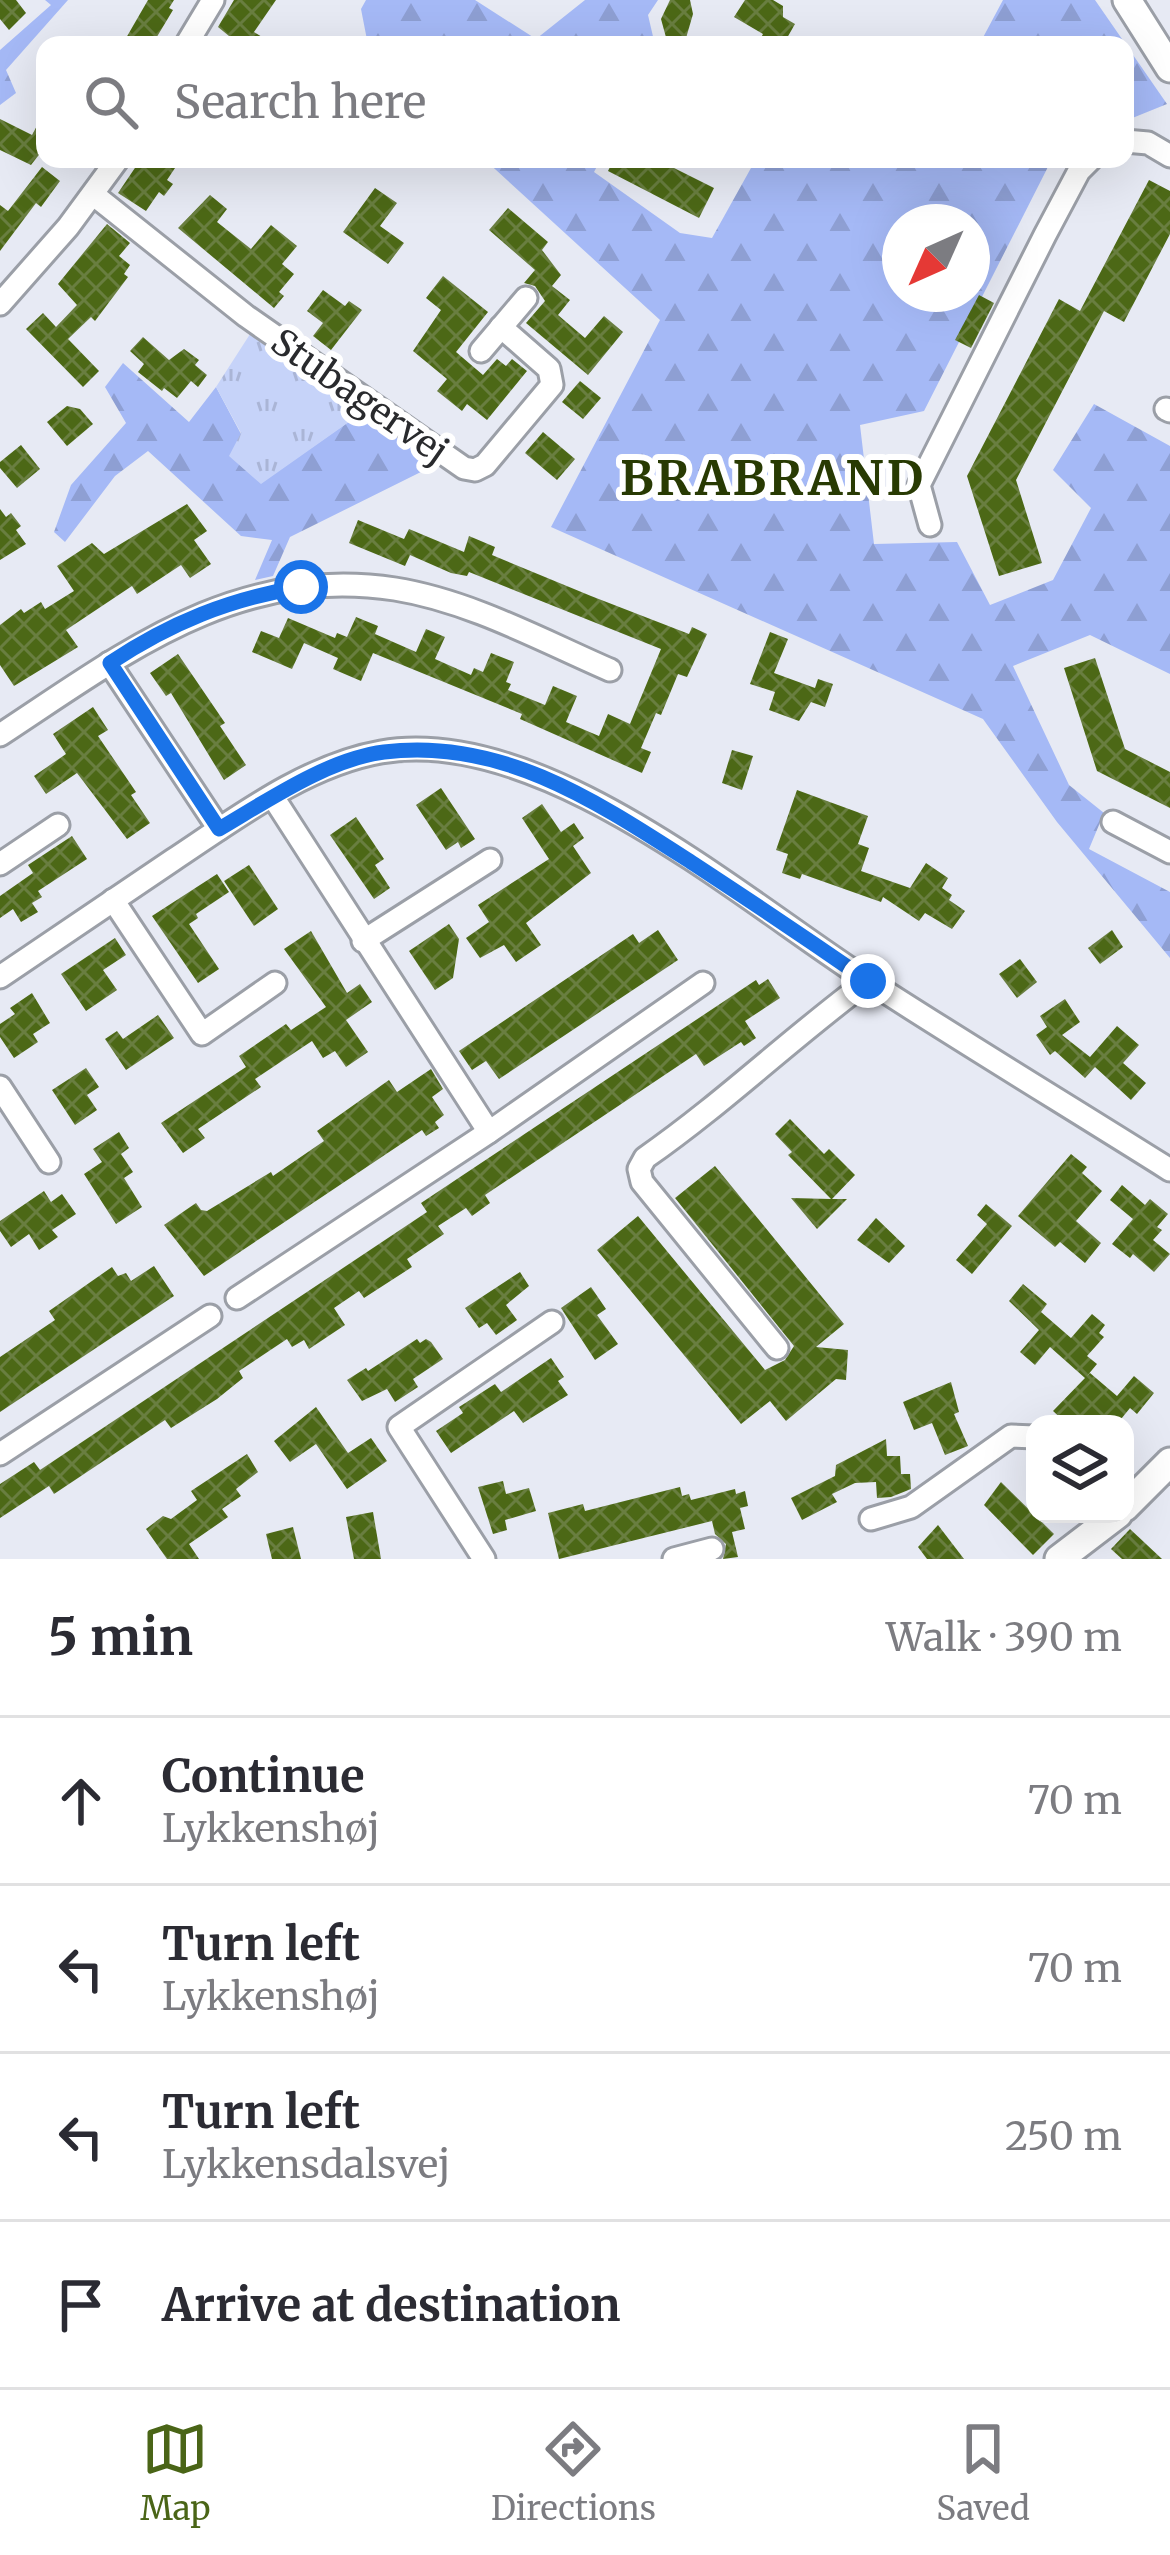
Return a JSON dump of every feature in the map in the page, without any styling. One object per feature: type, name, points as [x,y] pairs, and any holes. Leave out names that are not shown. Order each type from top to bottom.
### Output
[{"type":"street","points":[[192,36],[214,0]]},
{"type":"street","points":[[1127,0],[1170,68]]},
{"type":"street","points":[[1134,141],[1148,142],[1170,156]]},
{"type":"street","points":[[0,304],[112,168]]},
{"type":"street","points":[[930,525],[919,485],[1082,168]]},
{"type":"street","name":"Stubagervej","points":[[94,195],[246,316],[464,468],[485,465],[552,385],[549,369],[501,327]]},
{"type":"street","points":[[481,351],[526,298]]},
{"type":"street","points":[[0,735],[150,636],[225,603],[301,587],[395,589],[437,599],[610,670]]},
{"type":"street","points":[[110,663],[219,829]]},
{"type":"street","points":[[0,977],[219,829],[318,774],[381,752],[464,751],[521,767],[577,791],[1170,1170]]},
{"type":"street","points":[[273,797],[489,1132]]},
{"type":"street","points":[[1113,822],[1170,852]]},
{"type":"street","points":[[0,864],[58,824]]},
{"type":"street","points":[[363,941],[490,860]]},
{"type":"street","points":[[113,900],[202,1034],[274,983]]},
{"type":"street","points":[[777,1348],[642,1182],[639,1169],[646,1158],[712,1112],[808,1026],[868,981]]},
{"type":"street","points":[[237,1298],[703,983]]},
{"type":"street","points":[[0,1087],[49,1162]]},
{"type":"street","points":[[0,1454],[210,1316]]},
{"type":"street","points":[[484,1559],[399,1427],[552,1322]]},
{"type":"street","points":[[871,1519],[911,1507],[1011,1436],[1026,1437]]},
{"type":"street","points":[[1134,1498],[1170,1462]]},
{"type":"street","points":[[1059,1559],[1106,1523]]},
{"type":"street","points":[[674,1559],[712,1549]]},
{"type":"green space","points":[[45,0],[68,0],[6,70],[16,93],[0,105],[0,50],[51,5]]},
{"type":"green space","points":[[366,0],[475,0],[531,36],[366,36],[361,9]]},
{"type":"green space","points":[[585,0],[658,0],[648,15],[653,36],[540,36]]},
{"type":"green space","points":[[1003,0],[1095,0],[1120,36],[984,36]]},
{"type":"green space","points":[[1134,56],[1167,104],[1134,117]]},
{"type":"green space","points":[[494,168],[596,168],[594,172],[680,233],[712,238],[751,168],[1047,168],[990,281],[990,204],[882,204],[882,312],[974,312],[924,411],[860,425],[874,544],[957,542],[990,605],[1053,580],[1091,508],[1053,470],[1094,404],[1170,446],[1170,674],[1090,635],[1013,666],[1069,785],[1104,813],[1089,849],[1170,892],[1170,958],[1057,822],[983,719],[551,527],[660,320]]},
{"type":"green space","points":[[252,331],[366,410],[261,484],[229,456],[241,433],[216,387]]},
{"type":"green space","points":[[123,363],[189,422],[216,387],[261,483],[361,413],[437,464],[290,537],[273,576],[255,580],[272,540],[241,536],[148,451],[115,476],[65,542],[54,532],[71,485],[126,423],[105,387]]},
{"type":"building","points":[[0,0],[16,0],[26,13],[9,30],[0,19]]},
{"type":"building","points":[[148,0],[174,0],[157,36],[127,36]]},
{"type":"building","points":[[234,0],[276,0],[254,32],[260,36],[229,36],[218,27]]},
{"type":"building","points":[[670,0],[690,0],[693,14],[687,36],[666,36],[661,19]]},
{"type":"building","points":[[745,0],[773,0],[783,6],[783,17],[795,24],[788,36],[762,36],[734,17]]},
{"type":"building","points":[[0,119],[32,135],[36,128],[36,159],[31,165],[0,150]]},
{"type":"building","points":[[41,168],[60,181],[41,207],[36,203],[0,251],[0,205],[8,211]]},
{"type":"building","points":[[135,168],[175,168],[167,180],[173,184],[164,196],[159,192],[146,211],[118,193]]},
{"type":"building","points":[[674,168],[714,188],[699,218],[608,171]]},
{"type":"building","points":[[1149,180],[1170,191],[1170,234],[1124,322],[1104,311],[1016,480],[1042,563],[999,576],[967,476],[1059,299],[1080,311]]},
{"type":"building","points":[[375,188],[397,203],[380,226],[404,243],[388,264],[343,232]]},
{"type":"building","points":[[210,195],[227,209],[217,222],[251,249],[271,225],[297,246],[282,264],[294,274],[279,292],[284,296],[274,308],[178,228]]},
{"type":"building","points":[[508,208],[548,242],[542,250],[561,275],[552,286],[570,300],[558,315],[585,338],[604,316],[623,332],[588,375],[526,323],[545,301],[535,286],[524,283],[535,270],[489,230]]},
{"type":"building","points":[[107,224],[130,243],[119,256],[130,265],[124,274],[128,277],[95,321],[91,317],[68,339],[99,371],[83,387],[26,329],[43,313],[56,327],[77,305],[58,284]]},
{"type":"building","points":[[443,276],[488,312],[456,352],[483,375],[497,359],[506,366],[512,359],[527,371],[487,420],[467,404],[462,411],[437,391],[447,379],[413,351],[441,310],[426,298]]},
{"type":"building","points":[[323,290],[345,306],[349,301],[362,310],[331,350],[313,336],[323,323],[307,311]]},
{"type":"building","points":[[970,312],[989,312],[971,348],[955,340]]},
{"type":"building","points":[[143,337],[169,360],[184,349],[199,360],[195,365],[207,375],[198,387],[191,381],[177,398],[162,391],[138,372],[144,364],[130,351]]},
{"type":"building","points":[[580,381],[601,398],[583,419],[562,402]]},
{"type":"building","points":[[67,406],[80,409],[93,424],[67,446],[47,422]]},
{"type":"building","points":[[543,432],[575,459],[557,480],[525,453]]},
{"type":"building","points":[[21,445],[40,469],[17,488],[0,462]]},
{"type":"building","points":[[187,504],[207,531],[194,540],[211,564],[190,578],[181,565],[137,594],[132,586],[66,630],[78,647],[14,686],[0,665],[0,625],[21,609],[24,613],[41,602],[45,609],[74,591],[57,566],[92,543],[104,554]]},
{"type":"building","points":[[0,509],[6,517],[11,513],[21,526],[16,530],[26,544],[0,560]]},
{"type":"building","points":[[358,520],[404,539],[409,529],[464,552],[469,536],[495,547],[492,555],[591,596],[689,634],[692,627],[707,634],[687,677],[678,674],[661,715],[656,713],[641,748],[651,752],[642,773],[520,719],[522,714],[373,653],[361,681],[333,669],[338,658],[304,643],[292,669],[252,652],[261,631],[279,638],[288,618],[335,638],[337,633],[347,637],[356,617],[378,626],[375,634],[416,652],[426,629],[445,637],[435,659],[471,675],[474,668],[483,672],[491,653],[514,662],[506,682],[511,684],[508,690],[545,705],[553,686],[577,696],[566,722],[599,736],[608,714],[630,724],[661,649],[469,572],[467,576],[451,573],[410,555],[405,566],[349,543]]},
{"type":"building","points":[[770,632],[788,639],[774,673],[815,688],[818,679],[833,684],[825,707],[811,702],[799,721],[769,710],[775,692],[750,684]]},
{"type":"building","points":[[178,654],[225,723],[220,726],[246,765],[224,780],[171,693],[166,696],[150,673]]},
{"type":"building","points":[[1095,658],[1125,749],[1170,772],[1170,808],[1097,771],[1064,668]]},
{"type":"building","points":[[93,707],[108,730],[98,736],[136,792],[131,795],[150,823],[127,839],[77,773],[46,794],[34,776],[66,754],[53,734]]},
{"type":"building","points":[[732,750],[753,756],[742,790],[722,783]]},
{"type":"building","points":[[441,788],[475,839],[461,848],[458,842],[446,850],[416,805]]},
{"type":"building","points":[[797,790],[868,816],[858,844],[869,848],[861,871],[910,888],[926,863],[948,878],[942,888],[965,911],[952,929],[925,913],[919,921],[883,897],[881,902],[802,874],[800,879],[782,873],[788,854],[776,850]]},
{"type":"building","points":[[542,804],[561,832],[574,823],[584,838],[573,846],[591,873],[526,923],[541,945],[516,962],[504,945],[480,958],[466,938],[489,922],[478,905],[549,859],[522,818]]},
{"type":"building","points":[[356,817],[384,859],[375,865],[390,888],[374,899],[330,835]]},
{"type":"building","points":[[72,836],[87,859],[38,891],[42,897],[32,903],[38,912],[21,922],[13,909],[0,918],[0,896],[33,873],[28,865]]},
{"type":"building","points":[[249,865],[278,909],[254,926],[224,881]]},
{"type":"building","points":[[217,874],[229,892],[189,924],[219,969],[198,983],[152,916]]},
{"type":"building","points":[[449,924],[459,939],[453,978],[435,990],[409,951]]},
{"type":"building","points":[[658,930],[678,960],[499,1079],[486,1061],[472,1070],[459,1051],[633,934],[639,943]]},
{"type":"building","points":[[1112,930],[1123,947],[1100,964],[1088,948]]},
{"type":"building","points":[[311,931],[347,993],[360,984],[372,1002],[346,1020],[368,1052],[346,1067],[335,1051],[323,1058],[312,1041],[255,1079],[261,1087],[198,1129],[205,1138],[183,1153],[161,1123],[246,1067],[239,1056],[286,1024],[291,1030],[326,1007],[284,949]]},
{"type":"building","points":[[115,938],[126,955],[103,970],[117,990],[86,1011],[61,974]]},
{"type":"building","points":[[1020,959],[1037,982],[1017,998],[999,974]]},
{"type":"building","points":[[768,979],[780,998],[745,1021],[756,1038],[704,1066],[696,1054],[485,1195],[490,1203],[472,1216],[466,1208],[438,1226],[444,1234],[407,1259],[412,1267],[364,1298],[359,1291],[334,1308],[345,1325],[309,1349],[304,1340],[292,1347],[287,1339],[239,1371],[243,1378],[217,1399],[171,1428],[165,1420],[54,1494],[49,1486],[0,1518],[0,1484],[34,1462],[40,1470],[427,1212],[421,1203],[756,980],[759,985]]},
{"type":"building","points":[[32,993],[50,1023],[33,1034],[38,1042],[14,1058],[0,1037],[0,1024],[15,1014],[10,1008]]},
{"type":"building","points":[[1065,999],[1080,1022],[1062,1035],[1090,1057],[1117,1026],[1139,1045],[1123,1063],[1146,1083],[1131,1100],[1095,1067],[1085,1078],[1055,1051],[1050,1055],[1036,1035],[1047,1027],[1040,1016]]},
{"type":"building","points":[[158,1015],[174,1038],[126,1070],[105,1039],[117,1031],[123,1039]]},
{"type":"building","points":[[86,1068],[99,1087],[87,1095],[97,1110],[75,1125],[52,1090]]},
{"type":"building","points":[[431,1069],[443,1089],[432,1097],[444,1115],[435,1122],[439,1128],[426,1136],[422,1130],[204,1276],[164,1225],[196,1203],[207,1211],[271,1172],[273,1176],[324,1141],[317,1131],[389,1080],[397,1092]]},
{"type":"building","points":[[790,1119],[824,1154],[829,1149],[855,1175],[832,1199],[847,1199],[817,1229],[791,1198],[831,1199],[788,1155],[792,1152],[775,1134]]},
{"type":"building","points":[[119,1132],[129,1148],[121,1154],[133,1172],[124,1178],[142,1207],[116,1224],[84,1174],[102,1162],[93,1149]]},
{"type":"building","points":[[1071,1154],[1087,1167],[1082,1173],[1102,1191],[1076,1221],[1101,1243],[1085,1263],[1060,1242],[1055,1247],[1018,1216]]},
{"type":"building","points":[[715,1166],[844,1324],[816,1347],[848,1350],[846,1380],[836,1379],[786,1421],[770,1401],[741,1424],[597,1250],[638,1216],[765,1370],[785,1360],[794,1346],[675,1198]]},
{"type":"building","points":[[1122,1185],[1145,1205],[1150,1199],[1168,1214],[1153,1240],[1170,1254],[1154,1272],[1112,1244],[1133,1219],[1110,1200]]},
{"type":"building","points":[[44,1191],[51,1202],[62,1194],[76,1214],[52,1230],[58,1237],[39,1250],[29,1234],[11,1247],[0,1231],[0,1221]]},
{"type":"building","points":[[986,1204],[1012,1226],[972,1274],[956,1260],[987,1224],[977,1215]]},
{"type":"building","points":[[876,1218],[905,1246],[889,1263],[857,1240]]},
{"type":"building","points":[[154,1266],[174,1296],[0,1412],[0,1357],[55,1320],[49,1311],[112,1267],[118,1276],[126,1273],[131,1281]]},
{"type":"building","points":[[520,1272],[529,1286],[506,1305],[517,1320],[496,1335],[487,1323],[479,1328],[465,1308]]},
{"type":"building","points":[[1023,1284],[1047,1304],[1041,1312],[1071,1338],[1092,1314],[1105,1325],[1099,1333],[1104,1337],[1087,1356],[1097,1364],[1087,1376],[1090,1373],[1117,1396],[1134,1376],[1154,1393],[1137,1414],[1130,1408],[1124,1415],[1057,1415],[1053,1411],[1085,1378],[1050,1347],[1035,1365],[1020,1352],[1039,1330],[1009,1301]]},
{"type":"building","points":[[591,1287],[606,1309],[597,1315],[618,1344],[595,1360],[561,1308]]},
{"type":"building","points":[[417,1339],[431,1342],[443,1359],[413,1379],[418,1387],[395,1402],[387,1389],[362,1401],[347,1380]]},
{"type":"building","points":[[551,1358],[564,1377],[558,1381],[568,1395],[523,1423],[514,1411],[451,1453],[436,1431],[463,1413],[459,1407],[495,1384],[501,1392]]},
{"type":"building","points":[[951,1382],[959,1412],[954,1414],[968,1446],[945,1455],[932,1423],[914,1430],[903,1402]]},
{"type":"building","points":[[316,1407],[348,1453],[371,1438],[387,1461],[347,1489],[316,1444],[290,1462],[274,1441]]},
{"type":"building","points":[[886,1439],[887,1456],[900,1456],[901,1474],[910,1474],[911,1489],[877,1498],[876,1482],[855,1483],[832,1494],[837,1502],[802,1520],[791,1498],[835,1476],[836,1465]]},
{"type":"building","points":[[247,1454],[258,1472],[236,1489],[241,1496],[222,1509],[228,1517],[189,1544],[199,1559],[167,1559],[146,1529],[163,1516],[171,1519],[197,1500],[191,1491]]},
{"type":"building","points":[[503,1481],[506,1494],[529,1488],[536,1511],[505,1520],[507,1530],[493,1534],[478,1487]]},
{"type":"building","points":[[1001,1482],[1026,1507],[1026,1523],[1043,1523],[1054,1534],[1033,1555],[984,1505]]},
{"type":"building","points":[[680,1487],[682,1496],[689,1494],[691,1500],[735,1489],[736,1494],[745,1491],[748,1506],[740,1508],[745,1529],[732,1532],[738,1557],[723,1559],[726,1544],[715,1534],[712,1521],[559,1559],[548,1513],[583,1504],[585,1511]]},
{"type":"building","points":[[373,1512],[381,1559],[354,1559],[346,1517]]},
{"type":"building","points":[[938,1525],[964,1559],[927,1559],[918,1547]]},
{"type":"building","points":[[293,1527],[301,1559],[272,1559],[266,1534]]},
{"type":"building","points":[[1130,1529],[1162,1559],[1122,1559],[1111,1549]]},
{"type":"district","name":"BRABRAND","points":[[773,478]]},
{"type":"route","points":[[301,587],[225,603],[150,636],[110,663],[219,829],[318,774],[381,752],[464,751],[521,767],[577,791],[868,981]]}]
